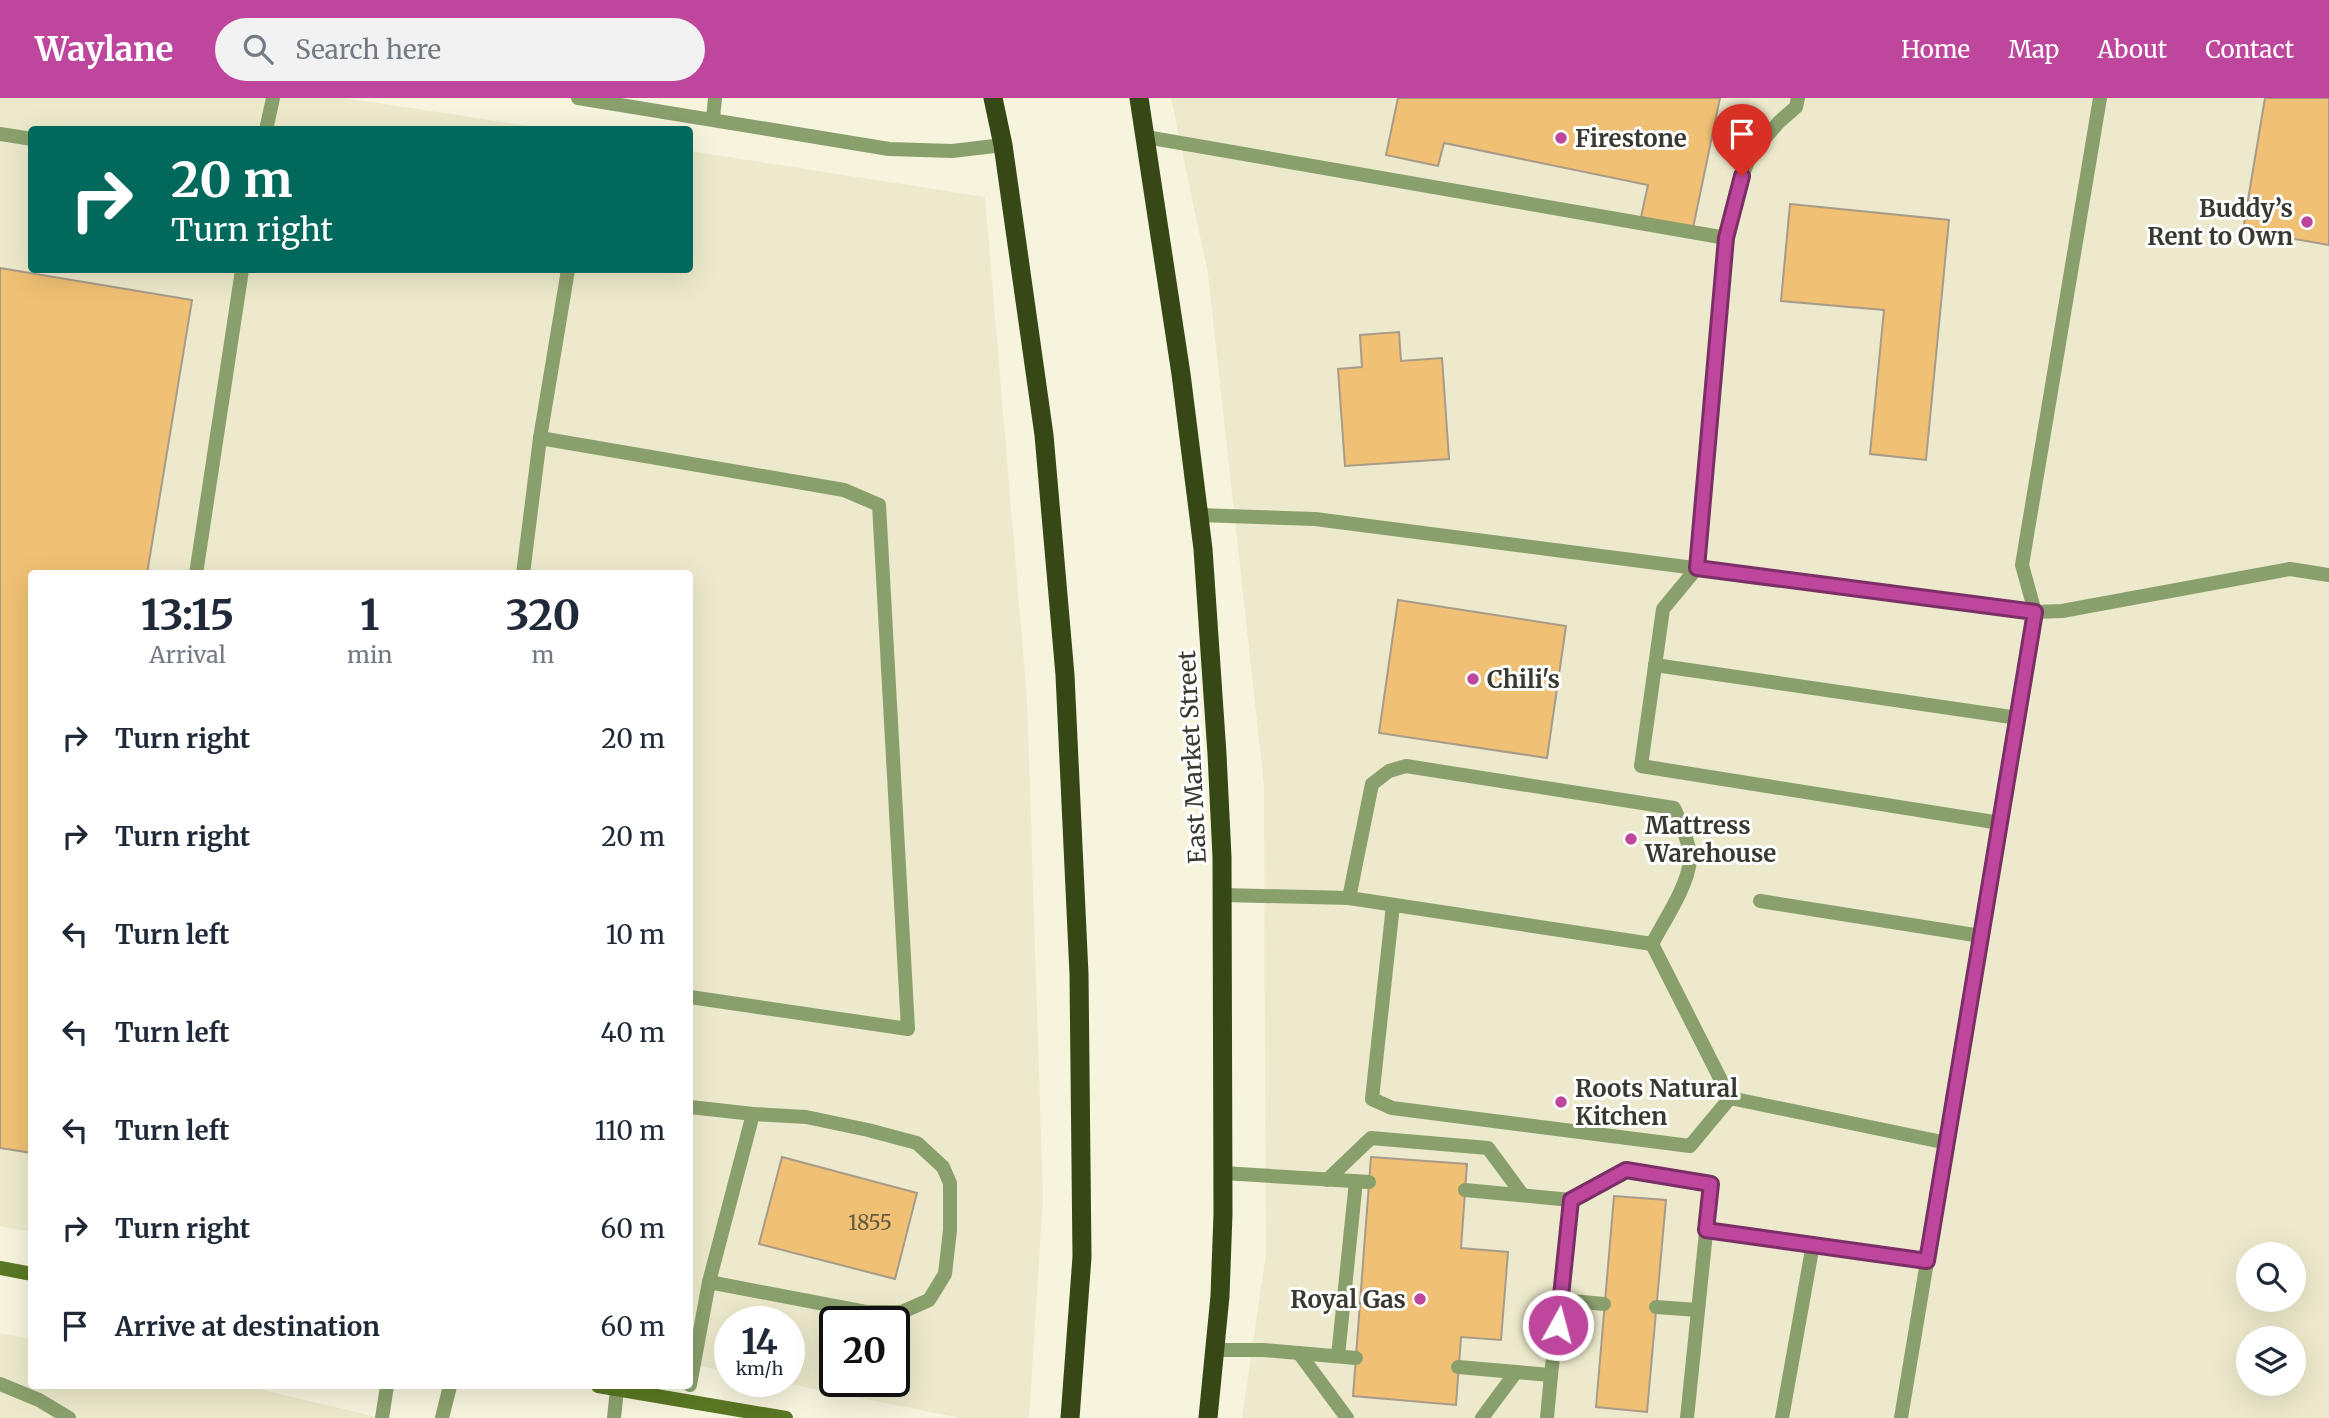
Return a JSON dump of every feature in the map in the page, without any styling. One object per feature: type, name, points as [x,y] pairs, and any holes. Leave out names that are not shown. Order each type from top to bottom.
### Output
[{"type":"highway","points":[[993,98],[1003,145],[1044,435],[1065,675],[1079,974],[1083,1257],[1070,1418]]},
{"type":"highway","name":"East Market Street","points":[[1139,98],[1181,374],[1199,515],[1212,652],[1223,895],[1223,1173],[1220,1296],[1208,1418]]},
{"type":"main road","points":[[0,1268],[28,1273]]},
{"type":"main road","points":[[617,1389],[786,1418]]},
{"type":"lane","points":[[267,126],[273,98]]},
{"type":"lane","points":[[578,98],[713,118],[889,149],[952,151],[1003,145]]},
{"type":"lane","points":[[713,118],[715,98]]},
{"type":"lane","points":[[1798,98],[1796,107],[1751,154],[1742,176],[1726,238],[1697,568],[1663,609],[1641,766],[2000,823]]},
{"type":"lane","points":[[1901,1418],[2035,612],[2022,565],[2100,98]]},
{"type":"lane","points":[[0,134],[28,138]]},
{"type":"lane","points":[[1146,138],[1726,238]]},
{"type":"lane","points":[[197,570],[242,273]]},
{"type":"lane","points":[[524,570],[540,438],[568,273]]},
{"type":"lane","points":[[540,438],[844,490],[879,505],[908,1029],[693,997]]},
{"type":"lane","points":[[1199,515],[1314,519],[2035,612],[2062,611],[2290,569],[2329,575]]},
{"type":"lane","points":[[1655,665],[2018,718]]},
{"type":"lane","points":[[1349,898],[1372,783],[1389,771],[1406,766],[1674,808],[1681,821],[1690,859],[1682,885],[1652,944]]},
{"type":"lane","points":[[1223,895],[1349,898],[1652,944]]},
{"type":"lane","points":[[1760,901],[1981,936]]},
{"type":"lane","points":[[1393,905],[1372,1099],[1392,1108],[1690,1146],[1730,1098]]},
{"type":"lane","points":[[1652,944],[1730,1098]]},
{"type":"lane","points":[[1730,1098],[1947,1143]]},
{"type":"lane","points":[[693,1107],[806,1117],[917,1143],[943,1167],[950,1184],[950,1230],[945,1274],[929,1300],[902,1312],[866,1312],[709,1282]]},
{"type":"lane","points":[[693,1364],[709,1282],[753,1114]]},
{"type":"lane","points":[[1328,1180],[1371,1138],[1488,1148],[1522,1194]]},
{"type":"lane","points":[[1465,1190],[1571,1200],[1626,1170],[1711,1184],[1687,1418]]},
{"type":"lane","points":[[1223,1173],[1363,1182],[1338,1356]]},
{"type":"lane","points":[[1547,1418],[1571,1200]]},
{"type":"lane","points":[[1706,1230],[1927,1261]]},
{"type":"lane","points":[[1782,1418],[1813,1244]]},
{"type":"lane","points":[[1561,1300],[1604,1304]]},
{"type":"lane","points":[[1656,1307],[1698,1310]]},
{"type":"lane","points":[[1216,1350],[1264,1350],[1356,1358]]},
{"type":"lane","points":[[1299,1353],[1347,1418]]},
{"type":"lane","points":[[1458,1367],[1551,1375]]},
{"type":"lane","points":[[1482,1418],[1516,1372]]},
{"type":"lane","points":[[0,1384],[40,1401],[69,1418]]},
{"type":"lane","points":[[382,1418],[387,1389]]},
{"type":"lane","points":[[442,1418],[449,1389]]},
{"type":"lane","points":[[614,1418],[617,1389]]},
{"type":"lane","points":[[686,1401],[688,1389]]},
{"type":"shaded area","points":[[0,98],[345,98],[529,126],[28,126],[28,273],[693,273],[693,151],[985,197],[1027,699],[1043,1198],[1029,1418],[960,1418],[854,1397],[910,1397],[910,1306],[819,1306],[819,1390],[805,1387],[805,1306],[714,1306],[714,1369],[693,1365],[693,570],[28,570],[28,1231],[0,1226]]},
{"type":"shaded area","points":[[1171,98],[2329,98],[2329,1418],[1242,1418],[1266,1254],[1264,785],[1208,274]]},
{"type":"shaded area","points":[[0,1333],[28,1338],[28,1389],[260,1389],[381,1418],[0,1418]]},
{"type":"building","points":[[1398,98],[1720,98],[1693,228],[1641,217],[1648,185],[1444,143],[1438,166],[1386,155]]},
{"type":"building","points":[[2265,98],[2329,98],[2329,245],[2243,230]]},
{"type":"building","points":[[1790,204],[1949,220],[1926,460],[1870,454],[1884,310],[1781,301]]},
{"type":"building","points":[[0,268],[192,300],[148,570],[28,570],[28,1152],[0,1148]]},
{"type":"building","points":[[1399,332],[1401,361],[1442,358],[1449,459],[1345,466],[1338,369],[1362,367],[1360,335]]},
{"type":"building","name":"Chili's","points":[[1398,600],[1566,626],[1547,758],[1379,733]]},
{"type":"building","points":[[782,1157],[917,1193],[895,1279],[759,1244]]},
{"type":"building","points":[[1371,1157],[1467,1164],[1461,1248],[1508,1252],[1501,1340],[1461,1337],[1456,1405],[1353,1396]]},
{"type":"building","points":[[1614,1196],[1666,1200],[1647,1412],[1596,1407]]},
{"type":"place","name":"Firestone","points":[[1561,138]]},
{"type":"place","name":"Buddy’s Rent to Own","points":[[2307,222]]},
{"type":"place","name":"Chili's","points":[[1473,679]]},
{"type":"place","name":"Mattress Warehouse","points":[[1631,839]]},
{"type":"place","name":"Roots Natural Kitchen","points":[[1561,1102]]},
{"type":"place","name":"Royal Gas","points":[[1420,1299]]},
{"type":"route","points":[[1558,1325],[1571,1200],[1626,1170],[1711,1184],[1706,1230],[1927,1261],[2035,612],[1697,568],[1726,238],[1742,176]]}]
